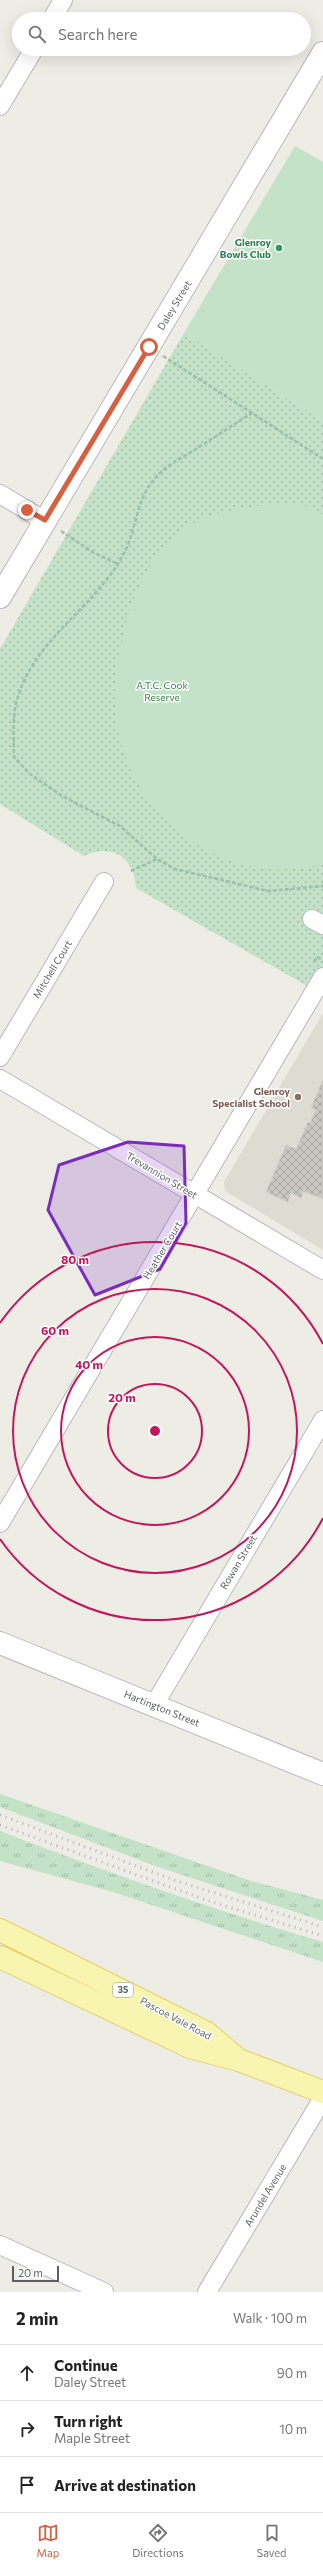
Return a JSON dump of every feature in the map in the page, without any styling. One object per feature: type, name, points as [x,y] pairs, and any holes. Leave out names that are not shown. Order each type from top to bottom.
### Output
[{"type":"main road","name":"Pascoe Vale Road","points":[[0,1930],[208,2033],[239,2060]]},
{"type":"main road","name":"Pascoe Vale Road","points":[[0,1957],[190,2047],[239,2060],[323,2092]]},
{"type":"street","name":"Daley Street","points":[[0,597],[323,53]]},
{"type":"street","points":[[0,106],[30,56]]},
{"type":"street","points":[[0,494],[45,520]]},
{"type":"street","name":"Mitchell Court","points":[[0,1057],[104,882]]},
{"type":"street","name":"Heather Court","points":[[0,1523],[323,977]]},
{"type":"street","name":"Trevannion Street","points":[[0,1079],[323,1270]]},
{"type":"street","name":"Rowan Street","points":[[154,1705],[323,1420]]},
{"type":"street","name":"Hartington Street","points":[[0,1643],[323,1774]]},
{"type":"street","points":[[0,1965],[22,1967]]},
{"type":"street","name":"Arundel Avenue","points":[[207,2292],[323,2098]]},
{"type":"street","points":[[0,2245],[104,2292]]},
{"type":"path","points":[[149,347],[323,459]]},
{"type":"path","points":[[252,413],[166,468],[146,490],[137,510],[131,537],[118,564],[100,589],[48,642],[34,660],[16,701],[13,726],[14,757],[30,774],[62,796],[120,826],[157,859],[174,869],[268,891],[323,886]]},
{"type":"path","points":[[45,520],[94,553],[118,564]]},
{"type":"path","points":[[131,871],[157,859]]},
{"type":"highlighted area","points":[[128,1142],[184,1146],[186,1223],[160,1269],[95,1295],[48,1210],[59,1165]]},
{"type":"shaded area","name":"Glenroy Specialist School","points":[[323,1013],[323,1250],[225,1191],[224,1182]]},
{"type":"green space","name":"Glenroy Bowls Club","points":[[295,146],[323,162],[323,421],[184,333]]},
{"type":"green space","name":"A.T.C. Cook Reserve","points":[[184,333],[323,421],[323,995],[136,888],[135,877],[131,868],[120,856],[112,852],[104,851],[94,852],[84,856],[0,804],[0,649]]},
{"type":"green space","points":[[281,503],[305,506],[323,514],[323,865],[276,870],[260,868],[228,860],[199,846],[174,828],[152,805],[135,779],[123,750],[116,718],[115,685],[119,651],[127,617],[139,586],[147,571],[167,543],[191,524],[212,515]]},
{"type":"green space","points":[[0,1794],[251,1881],[323,1900],[323,1921],[158,1867],[0,1807]]},
{"type":"green space","points":[[0,1831],[160,1890],[323,1942],[323,1962],[113,1892],[0,1861]]},
{"type":"building","points":[[323,1080],[323,1199],[303,1191],[301,1198],[291,1193],[288,1202],[266,1192],[286,1145],[296,1149],[308,1122],[310,1123],[316,1110],[311,1108]]},
{"type":"railway","points":[[0,1815],[174,1880],[323,1927]]},
{"type":"railway","points":[[0,1825],[206,1900],[323,1936]]},
{"type":"place","name":"Glenroy Bowls Club","points":[[279,248]]},
{"type":"place","name":"Glenroy Specialist School","points":[[298,1097]]},
{"type":"route","points":[[27,510],[45,520],[149,347]]}]
